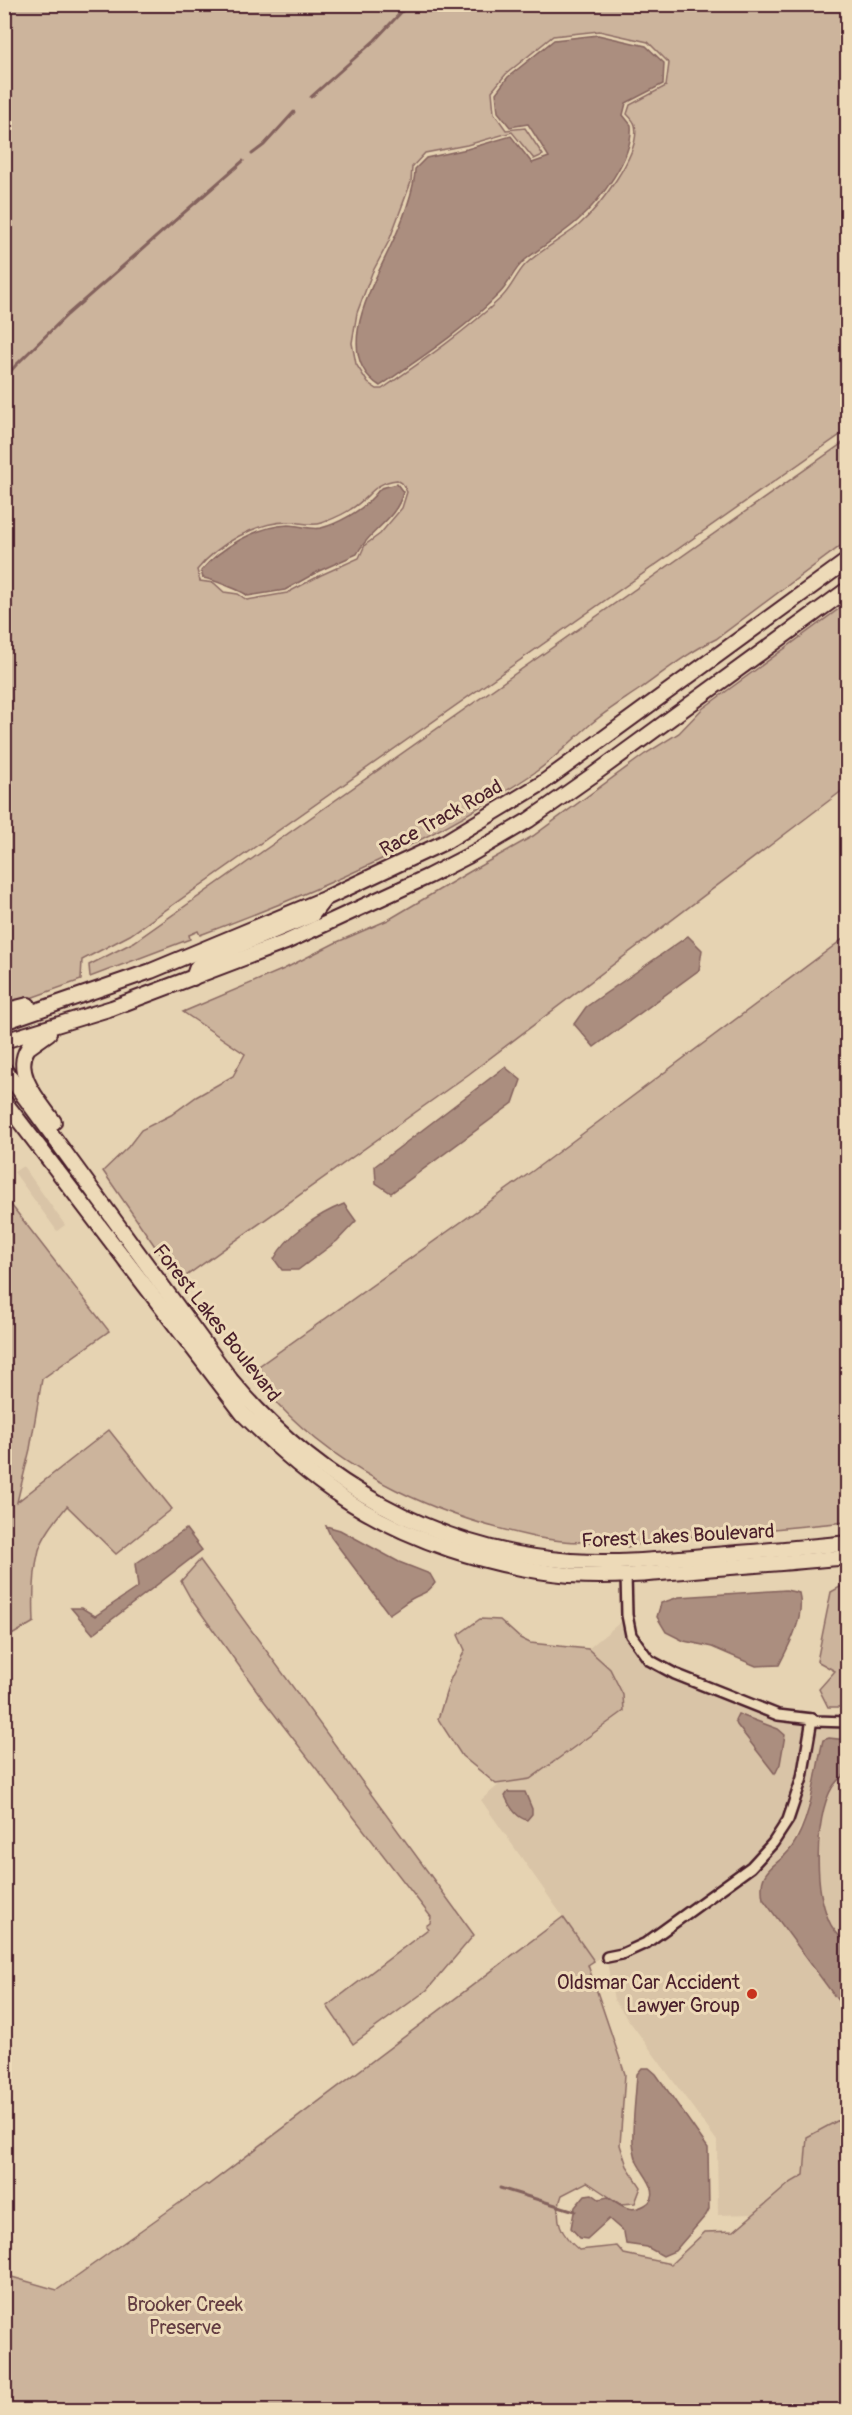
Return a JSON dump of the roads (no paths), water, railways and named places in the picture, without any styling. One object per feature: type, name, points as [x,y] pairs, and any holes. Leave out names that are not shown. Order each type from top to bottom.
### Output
[{"type":"main road","name":"Race Track Road","points":[[4,1022],[151,971],[324,899],[445,842],[515,800],[579,757],[848,560]]},
{"type":"main road","points":[[4,1041],[68,1023],[193,978],[341,918],[429,876],[503,836],[593,775],[848,589]]},
{"type":"main road","points":[[193,978],[197,967],[207,959],[312,915],[324,899]]},
{"type":"main road","points":[[195,937],[201,944],[219,943]]},
{"type":"main road","points":[[4,1011],[156,960],[184,957]]},
{"type":"main road","points":[[68,1023],[35,1041],[28,1048],[23,1063],[24,1076],[65,1140],[146,1256],[153,1274]]},
{"type":"main road","name":"Forest Lakes Boulevard","points":[[4,1069],[231,1380],[284,1437],[348,1486],[385,1508],[449,1535],[498,1550],[535,1557],[637,1562],[848,1544]]},
{"type":"main road","name":"Forest Lakes Boulevard","points":[[4,1101],[222,1389],[275,1446],[341,1497],[377,1518],[445,1548],[497,1563],[571,1575],[626,1575],[848,1557]]},
{"type":"street","points":[[626,1575],[627,1614],[631,1635],[649,1660],[675,1674],[778,1715],[815,1721],[848,1722]]},
{"type":"street","points":[[607,1957],[622,1954],[646,1943],[751,1867],[774,1844],[788,1820],[802,1778],[812,1719]]},
{"type":"waterway","points":[[311,97],[375,40],[409,4]]},
{"type":"waterway","points":[[252,154],[264,145],[294,112]]},
{"type":"waterway","points":[[4,379],[67,315],[243,161]]},
{"type":"waterway","points":[[500,2188],[575,2211]]},
{"type":"place","name":"Oldsmar Car Accident Lawyer Group","points":[[752,1994]]},
{"type":"park label","name":"Brooker Creek Preserve","points":[[185,2316]]}]
